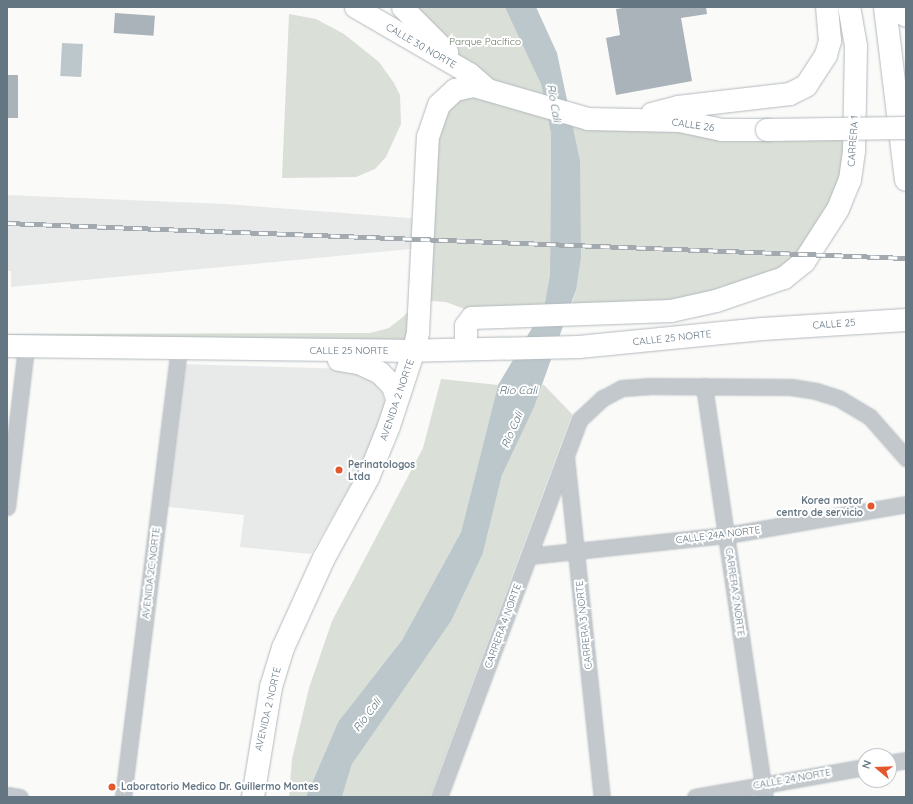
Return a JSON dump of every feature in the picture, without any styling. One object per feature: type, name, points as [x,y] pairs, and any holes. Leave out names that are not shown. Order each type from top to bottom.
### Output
[{"type":"main road","name":"CALLE 30 NORTE","points":[[355,7],[469,74],[485,88]]},
{"type":"main road","points":[[402,7],[469,74]]},
{"type":"main road","points":[[625,121],[678,106],[790,94],[806,86],[826,55],[830,41],[827,7]]},
{"type":"main road","name":"CARRERA 1","points":[[470,349],[466,326],[472,318],[581,316],[671,311],[716,301],[784,278],[804,262],[838,209],[850,180],[854,150],[856,46],[849,7]]},
{"type":"main road","points":[[885,7],[906,180]]},
{"type":"main road","points":[[904,7],[906,16]]},
{"type":"main road","name":"CALLE 26","points":[[485,88],[519,100],[588,119],[680,121],[722,130],[906,128]]},
{"type":"main road","name":"AVENIDA 2 NORTE","points":[[253,797],[271,687],[283,648],[324,558],[368,478],[414,350],[418,332],[431,123],[439,105],[455,90],[485,88]]},
{"type":"main road","name":"CALLE 25","points":[[762,329],[906,320]]},
{"type":"main road","name":"CALLE 25 NORTE","points":[[16,346],[304,351],[580,348],[762,329]]},
{"type":"main road","points":[[304,351],[373,370],[393,386],[397,400]]},
{"type":"street","points":[[7,508],[16,346]]},
{"type":"street","name":"AVENIDA 2C NORTE","points":[[123,797],[179,349]]},
{"type":"street","points":[[566,454],[579,420],[609,395],[622,388],[704,386],[792,387],[840,399],[870,417],[906,458]]},
{"type":"street","name":"CARRERA 2 NORTE","points":[[704,386],[764,790]]},
{"type":"street","name":"CARRERA 3 NORTE","points":[[566,454],[602,797]]},
{"type":"street","name":"CARRERA 4 NORTE","points":[[439,797],[566,454]]},
{"type":"street","name":"CALLE 24A NORTE","points":[[529,556],[727,535],[906,504]]},
{"type":"street","name":"CALLE 24 NORTE","points":[[695,797],[764,790],[857,769]]},
{"type":"street","points":[[7,795],[20,797]]},
{"type":"shaded area","points":[[7,195],[225,204],[423,219],[421,248],[11,287],[11,271],[7,271]]},
{"type":"shaded area","points":[[177,364],[353,369],[375,383],[382,392],[386,405],[358,473],[311,554],[240,547],[244,515],[160,506]]},
{"type":"green space","name":"Parque Pacífico","points":[[402,7],[505,7],[515,24],[541,84],[551,134],[550,274],[544,308],[475,313],[446,302],[419,300],[428,137],[467,87]]},
{"type":"green space","points":[[289,14],[316,19],[344,34],[379,62],[394,83],[400,95],[401,124],[386,157],[375,169],[356,177],[282,178]]},
{"type":"green space","points":[[571,116],[853,131],[854,150],[815,250],[716,301],[570,311],[576,290]]},
{"type":"green space","points":[[419,300],[414,350],[7,346],[7,334],[370,333],[389,328],[404,316]]},
{"type":"green space","points":[[441,379],[498,385],[461,532],[402,640],[338,722],[306,797],[289,797],[292,759],[309,688],[332,621],[423,448]]},
{"type":"green space","points":[[543,384],[572,414],[430,797],[342,797],[352,764],[483,553],[502,475]]},
{"type":"water","name":"Rio Cali","points":[[505,7],[536,7],[557,53],[580,161],[581,257],[576,290],[534,407],[502,475],[483,553],[451,621],[352,764],[342,797],[306,797],[338,722],[402,640],[461,532],[498,385],[544,308],[550,274],[551,134],[541,84]]},
{"type":"water","points":[[62,43],[83,44],[81,77],[60,76]]},
{"type":"building","points":[[630,7],[706,7],[707,14],[681,18],[692,81],[616,95],[606,38],[620,35],[616,9]]},
{"type":"building","points":[[115,13],[155,16],[154,36],[114,33]]},
{"type":"building","points":[[7,75],[18,75],[18,118],[7,118]]},
{"type":"railway","points":[[7,223],[906,258]]},
{"type":"place","name":"Perinatologos Ltda","points":[[339,470]]},
{"type":"place","name":"Korea motor centro de servicio","points":[[871,506]]},
{"type":"place","name":"Laboratorio Medico Dr. Guillermo Montes","points":[[112,787]]},
{"type":"water label","name":"Río Cali","points":[[554,103]]},
{"type":"water label","name":"Río Cali","points":[[512,430]]},
{"type":"water label","name":"Río Cali","points":[[367,715]]}]
